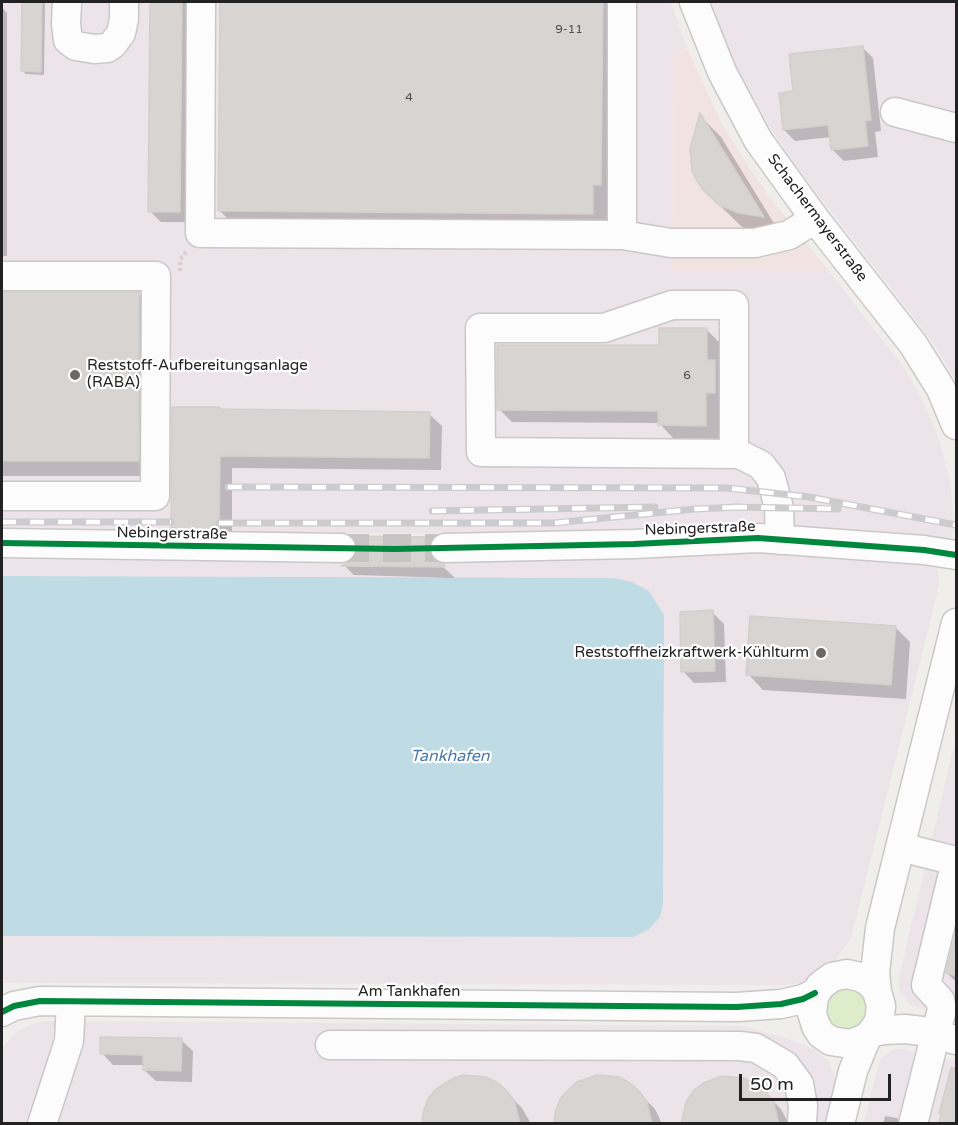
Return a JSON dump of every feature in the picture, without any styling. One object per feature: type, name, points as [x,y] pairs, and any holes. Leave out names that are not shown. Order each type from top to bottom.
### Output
[{"type":"street","points":[[67,2],[68,40],[76,46],[94,49],[107,48],[121,33],[124,2]]},
{"type":"street","points":[[201,2],[200,233],[622,235],[671,243],[755,243],[789,236],[815,219]]},
{"type":"street","points":[[622,2],[622,235]]},
{"type":"street","name":"Schachermayerstraße","points":[[694,2],[722,72],[764,148],[815,219],[914,344],[941,389],[957,425]]},
{"type":"street","points":[[895,112],[957,128]]},
{"type":"street","points":[[2,276],[156,276],[155,496],[2,496]]},
{"type":"street","points":[[734,453],[734,305],[672,305],[604,328],[480,328],[481,452],[734,453],[756,462],[768,473],[779,508],[780,540]]},
{"type":"street","name":"Nebingerstraße","points":[[445,548],[634,544],[735,538],[924,550],[957,555]]},
{"type":"street","name":"Nebingerstraße","points":[[2,543],[341,548]]},
{"type":"street","points":[[840,1124],[853,1071],[874,1017],[876,955],[880,928],[957,623]]},
{"type":"street","points":[[900,847],[956,861],[926,985],[940,1000],[942,1009],[938,1035],[913,1124]]},
{"type":"street","points":[[843,974],[860,958],[880,928]]},
{"type":"street","points":[[853,1071],[849,1057],[816,1026],[812,1016],[815,993],[825,982],[835,976],[843,974],[862,978],[874,1017],[895,1029],[938,1035]]},
{"type":"street","name":"Am Tankhafen","points":[[2,1012],[14,1006],[40,1001],[737,1007],[781,1004],[803,999],[815,993]]},
{"type":"street","points":[[42,1124],[69,1041],[71,1002]]},
{"type":"street","name":"Am Tankhafen","points":[[737,1007],[780,1019],[829,1039]]},
{"type":"street","points":[[829,1039],[851,1044],[874,1017]]},
{"type":"street","points":[[330,1045],[740,1046],[756,1048],[785,1065],[798,1084],[803,1106],[802,1124]]},
{"type":"path","points":[[156,276],[180,275],[180,260],[200,233]]},
{"type":"shaded area","points":[[2,2],[671,2],[687,48],[673,57],[672,271],[828,270],[902,365],[920,395],[939,439],[950,480],[954,518],[951,537],[938,540],[747,524],[647,534],[2,532]]},
{"type":"shaded area","points":[[711,2],[956,2],[956,381],[935,346],[804,177],[773,132],[735,65]]},
{"type":"shaded area","points":[[687,48],[722,124],[750,169],[828,270],[672,272],[673,57]]},
{"type":"shaded area","points":[[682,549],[917,558],[933,565],[938,571],[939,585],[851,938],[831,967],[801,983],[784,985],[2,983],[2,936],[634,937],[649,929],[660,917],[663,904],[664,615],[614,578],[2,576],[2,552],[634,556]]},
{"type":"shaded area","points":[[956,737],[956,1017],[910,1005],[900,992],[898,981]]},
{"type":"shaded area","points":[[47,1021],[742,1026],[789,1039],[814,1049],[829,1061],[835,1077],[834,1100],[829,1124],[2,1123],[2,1048],[17,1031],[32,1024]]},
{"type":"shaded area","points":[[901,1049],[956,1061],[956,1123],[863,1124],[880,1060],[891,1050]]},
{"type":"green space","points":[[843,986],[865,994],[870,1016],[853,1033],[827,1024],[824,1001]]},
{"type":"water","name":"Tankhafen","points":[[2,576],[614,578],[632,582],[649,591],[664,615],[663,904],[660,917],[649,929],[634,937],[2,936]]},
{"type":"building","points":[[22,2],[42,2],[41,72],[21,71]]},
{"type":"building","points":[[150,2],[182,2],[180,212],[148,212]]},
{"type":"building","points":[[220,2],[603,2],[601,185],[593,185],[593,214],[218,211]]},
{"type":"building","points":[[863,46],[871,120],[865,121],[868,146],[831,150],[828,125],[783,130],[779,93],[793,91],[789,54]]},
{"type":"building","points":[[700,113],[764,217],[739,213],[719,205],[697,181],[692,171],[690,149]]},
{"type":"building","name":"Reststoff-Aufbereitungsanlage (RABA)","points":[[2,292],[139,292],[139,461],[2,461]]},
{"type":"building","points":[[659,328],[707,328],[707,360],[715,360],[715,393],[706,393],[706,426],[658,425],[658,411],[497,410],[497,345],[659,345]]},
{"type":"building","points":[[172,407],[430,412],[429,458],[220,456],[219,530],[171,529]]},
{"type":"building","points":[[351,536],[434,537],[429,548],[431,556],[437,562],[444,564],[444,567],[341,566],[350,562],[355,556],[356,541]]},
{"type":"building","points":[[713,610],[715,671],[681,672],[680,612]]},
{"type":"building","name":"Reststoffheizkraftwerk-Kühlturm","points":[[750,616],[896,626],[891,685],[746,675]]},
{"type":"building","points":[[957,929],[957,976],[946,973]]},
{"type":"building","points":[[100,1037],[182,1038],[181,1071],[143,1070],[143,1055],[100,1054]]},
{"type":"building","points":[[951,1068],[957,1068],[957,1124],[939,1124],[941,1113],[939,1113]]},
{"type":"building","points":[[463,1075],[486,1077],[498,1083],[515,1102],[520,1124],[422,1124],[428,1099],[436,1089]]},
{"type":"building","points":[[597,1075],[619,1077],[630,1083],[647,1102],[652,1124],[554,1124],[560,1099],[577,1082]]},
{"type":"building","points":[[722,1076],[744,1078],[766,1092],[774,1103],[779,1124],[681,1124],[686,1102],[694,1090],[703,1083]]},
{"type":"tunnel","points":[[341,548],[445,548]]},
{"type":"railway","points":[[228,487],[727,488],[809,497],[956,525]]},
{"type":"railway","points":[[432,511],[655,507]]},
{"type":"railway","points":[[733,507],[838,509]]},
{"type":"railway","points":[[219,523],[554,523],[739,507]]},
{"type":"railway","points":[[2,522],[171,522]]},
{"type":"cycle path","points":[[2,543],[395,549],[634,544],[758,538],[924,550],[956,555]]},
{"type":"cycle path","points":[[2,1012],[14,1006],[40,1001],[737,1007],[781,1004],[803,999],[815,993]]},
{"type":"place","name":"Reststoff-Aufbereitungsanlage (RABA)","points":[[75,375]]},
{"type":"place","name":"Reststoffheizkraftwerk-Kühlturm","points":[[821,653]]}]
